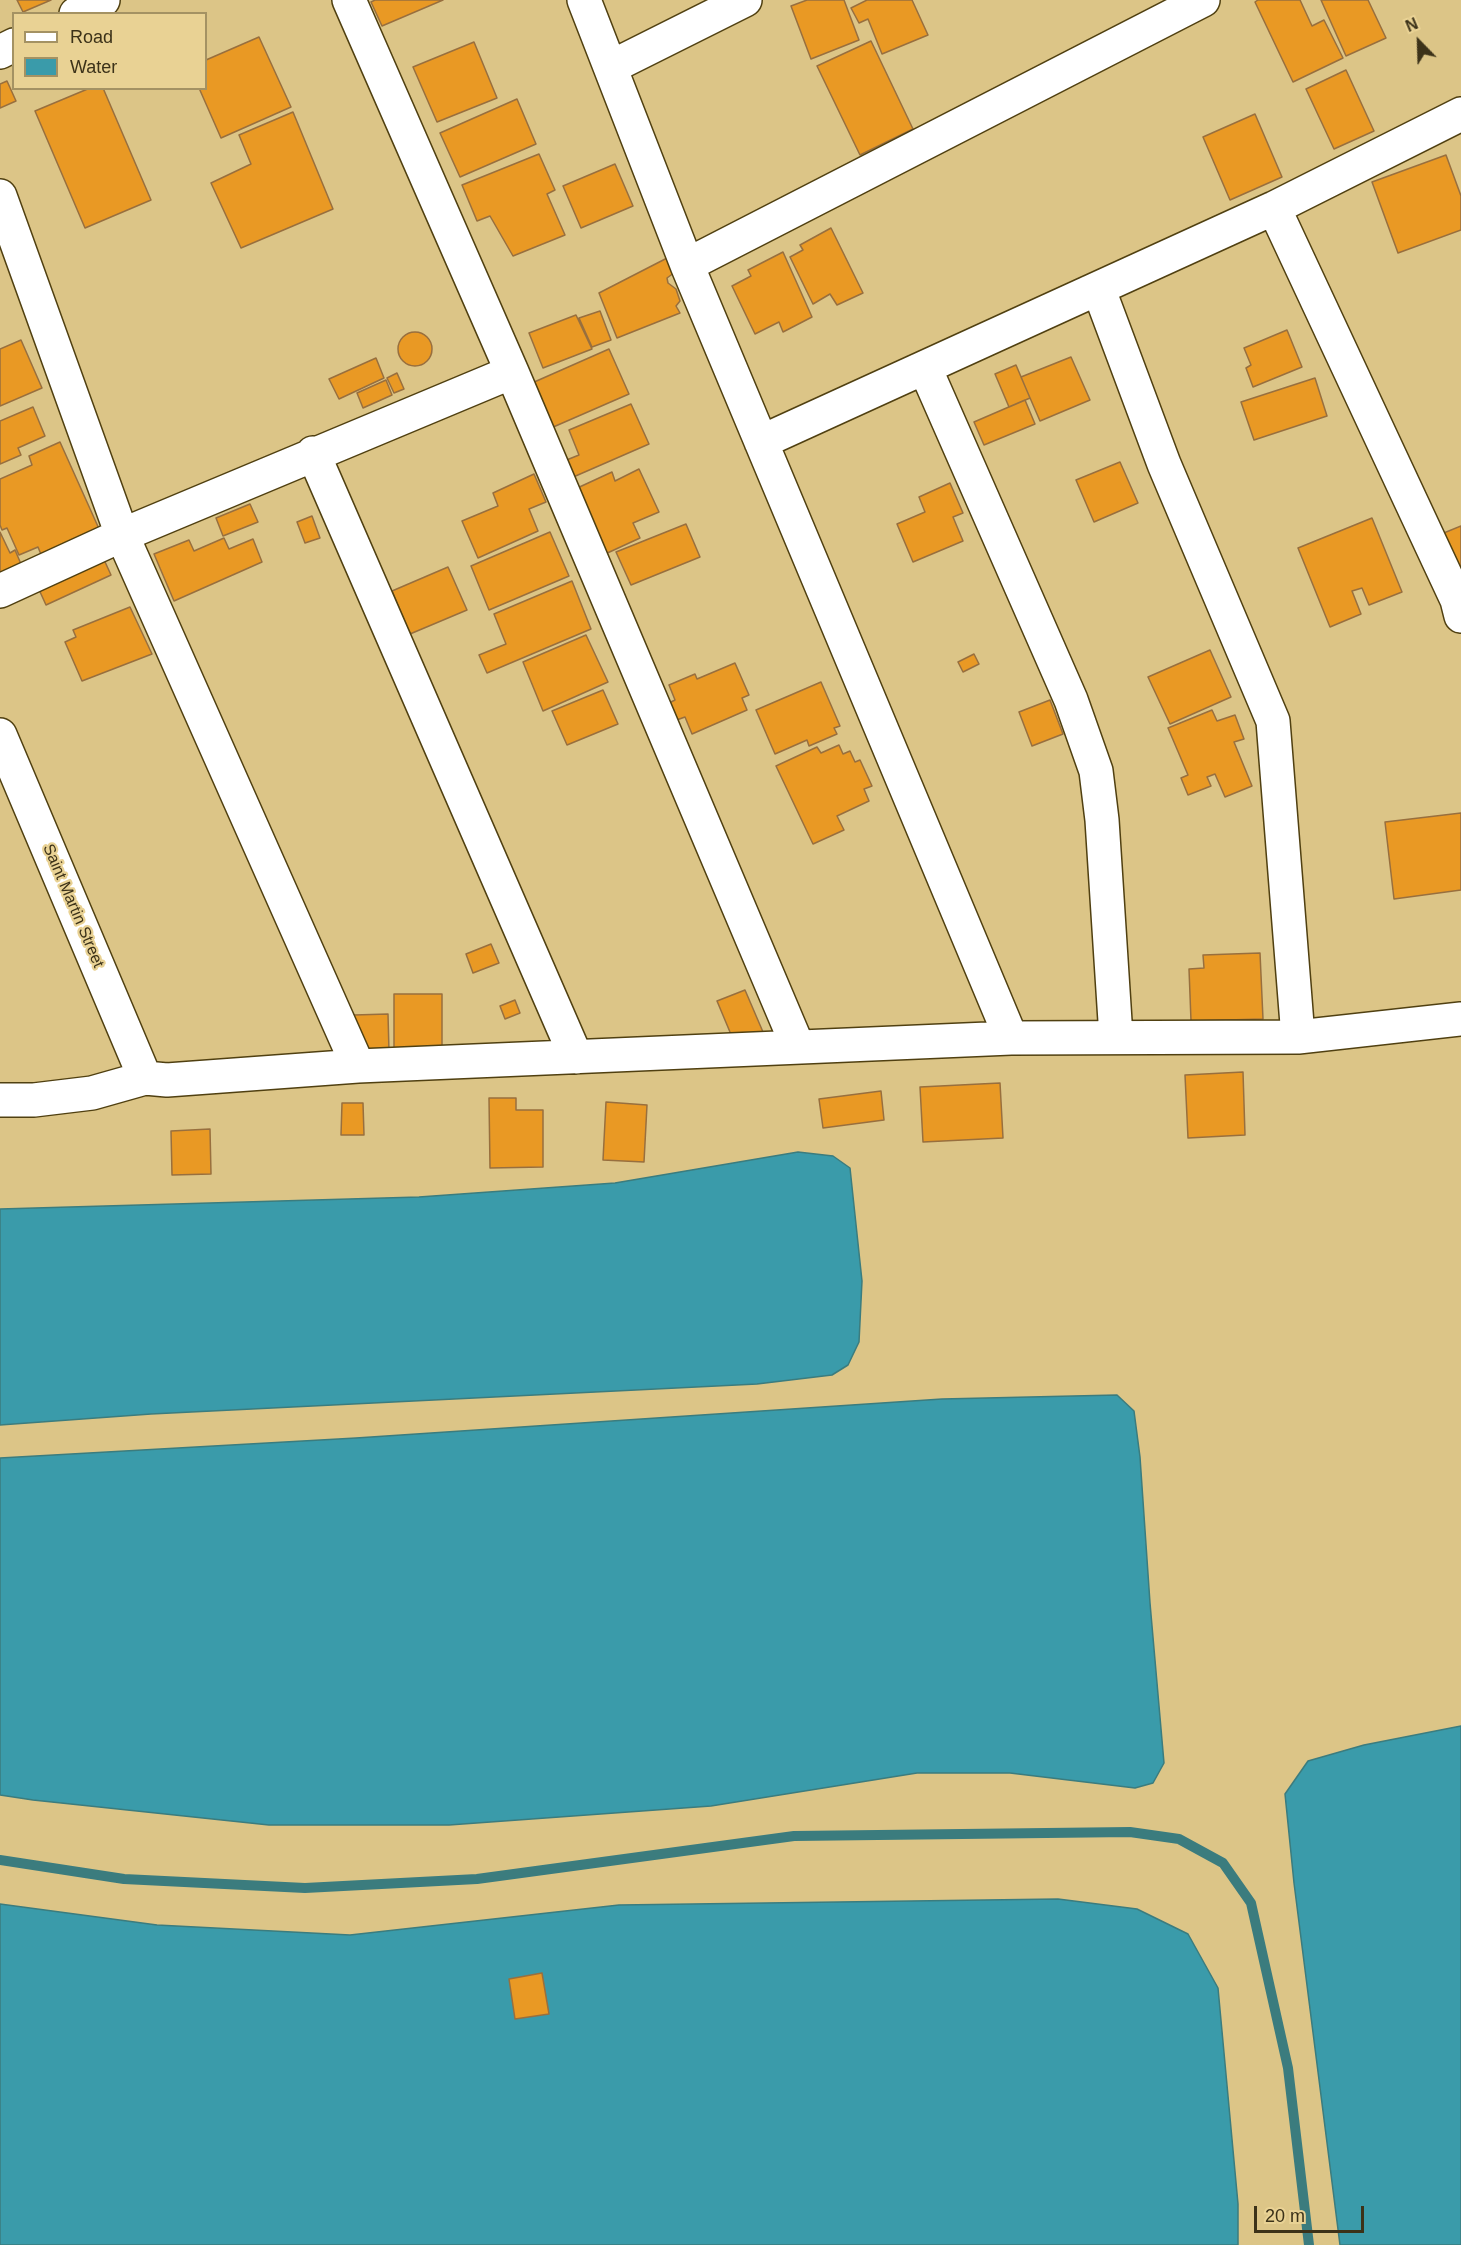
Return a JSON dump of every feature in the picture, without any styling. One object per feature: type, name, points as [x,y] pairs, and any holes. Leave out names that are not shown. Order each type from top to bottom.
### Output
[{"type":"street","points":[[80,12],[103,0]]},
{"type":"street","points":[[349,0],[512,372],[798,1047]]},
{"type":"street","points":[[584,0],[687,265],[1011,1038]]},
{"type":"street","points":[[611,67],[745,0]]},
{"type":"street","points":[[687,265],[1203,0]]},
{"type":"street","points":[[761,442],[1099,290],[1274,208],[1461,114]]},
{"type":"street","points":[[0,196],[122,535],[358,1066]]},
{"type":"street","points":[[1274,208],[1457,600],[1461,616]]},
{"type":"street","points":[[1099,290],[1164,464],[1272,721],[1298,1037]]},
{"type":"street","points":[[925,368],[1071,700],[1096,771],[1102,820],[1116,1037]]},
{"type":"street","points":[[0,591],[122,535],[313,453],[512,372]]},
{"type":"street","points":[[313,453],[576,1057]]},
{"type":"street","name":"Saint Martin Street","points":[[0,735],[145,1078]]},
{"type":"street","points":[[0,1100],[34,1100],[92,1093],[145,1078],[167,1080],[358,1066],[1011,1038],[1298,1037],[1461,1019]]},
{"type":"water","points":[[798,1152],[833,1156],[850,1168],[862,1281],[859,1342],[848,1365],[832,1375],[757,1384],[151,1414],[0,1425],[0,1209],[419,1197],[615,1183]]},
{"type":"water","points":[[1117,1395],[1134,1411],[1140,1457],[1164,1763],[1153,1783],[1135,1788],[1010,1773],[917,1773],[711,1806],[449,1825],[269,1825],[0,1795],[0,1458],[356,1438],[942,1399]]},
{"type":"water","points":[[1461,1726],[1461,2245],[1340,2245],[1294,1883],[1285,1794],[1308,1761],[1364,1745]]},
{"type":"water","points":[[1058,1899],[1137,1909],[1188,1934],[1218,1988],[1238,2204],[1238,2245],[0,2245],[0,1904],[157,1925],[350,1935],[619,1905]]},
{"type":"building","points":[[17,0],[51,0],[23,12]]},
{"type":"building","points":[[375,0],[443,0],[382,26],[371,2]]},
{"type":"building","points":[[807,0],[844,0],[859,40],[811,59],[791,6]]},
{"type":"building","points":[[867,0],[912,0],[928,35],[882,54],[868,19],[859,23],[851,8]]},
{"type":"building","points":[[1258,0],[1300,0],[1312,26],[1324,20],[1343,58],[1293,82],[1255,2]]},
{"type":"building","points":[[1321,0],[1368,0],[1386,38],[1346,56]]},
{"type":"building","points":[[259,37],[291,107],[221,138],[200,90],[207,90],[207,60]]},
{"type":"building","points":[[871,41],[913,129],[860,155],[817,66]]},
{"type":"building","points":[[474,42],[497,98],[437,122],[413,67]]},
{"type":"building","points":[[1346,70],[1374,131],[1334,149],[1306,89]]},
{"type":"building","points":[[7,81],[16,101],[0,108],[0,84]]},
{"type":"building","points":[[85,90],[104,90],[151,200],[85,228],[35,111]]},
{"type":"building","points":[[517,99],[536,144],[460,177],[440,133]]},
{"type":"building","points":[[293,112],[333,209],[241,248],[211,183],[251,164],[239,135]]},
{"type":"building","points":[[1255,114],[1282,177],[1230,200],[1203,137]]},
{"type":"building","points":[[539,154],[555,190],[547,194],[565,235],[513,256],[490,216],[477,221],[462,185]]},
{"type":"building","points":[[1446,155],[1461,196],[1461,230],[1398,253],[1372,182]]},
{"type":"building","points":[[615,164],[633,206],[581,228],[563,186]]},
{"type":"building","points":[[831,228],[863,293],[837,305],[830,294],[813,304],[790,257],[803,250],[800,245]]},
{"type":"building","points":[[783,252],[812,317],[783,332],[779,322],[755,334],[732,286],[751,276],[748,270]]},
{"type":"building","points":[[671,256],[678,270],[667,278],[668,283],[676,289],[680,301],[676,306],[680,313],[617,338],[599,293]]},
{"type":"building","points":[[600,311],[611,340],[592,347],[579,318]]},
{"type":"building","points":[[576,315],[592,349],[543,368],[529,333]]},
{"type":"building","points":[[1287,330],[1302,367],[1253,387],[1246,368],[1251,365],[1244,348]]},
{"type":"building","points":[[415,332],[427,337],[432,349],[427,361],[415,366],[403,361],[398,349],[403,337]]},
{"type":"building","points":[[21,340],[42,388],[0,406],[0,349]]},
{"type":"building","points":[[609,349],[629,394],[551,428],[532,383]]},
{"type":"building","points":[[1071,357],[1090,400],[1040,421],[1021,377]]},
{"type":"building","points":[[376,358],[384,378],[339,399],[329,379]]},
{"type":"building","points":[[1016,365],[1030,398],[1009,407],[995,374]]},
{"type":"building","points":[[397,373],[404,389],[394,393],[387,378]]},
{"type":"building","points":[[1315,378],[1327,416],[1254,440],[1241,402]]},
{"type":"building","points":[[386,380],[392,395],[363,408],[357,393]]},
{"type":"building","points":[[1025,400],[1035,424],[984,445],[974,422]]},
{"type":"building","points":[[631,404],[649,444],[571,478],[564,461],[579,455],[569,430]]},
{"type":"building","points":[[33,407],[45,436],[18,448],[21,455],[0,464],[0,421]]},
{"type":"building","points":[[60,442],[100,531],[42,557],[38,547],[19,555],[7,528],[2,530],[0,525],[0,479],[32,465],[29,456]]},
{"type":"building","points":[[1120,462],[1138,503],[1094,522],[1076,480]]},
{"type":"building","points":[[639,469],[659,512],[633,523],[640,538],[603,555],[573,490],[612,472],[615,481]]},
{"type":"building","points":[[534,474],[546,502],[529,509],[538,531],[478,558],[462,521],[498,506],[493,493]]},
{"type":"building","points":[[950,483],[963,513],[953,517],[963,541],[913,562],[897,524],[925,512],[919,497]]},
{"type":"building","points":[[250,504],[258,522],[223,536],[216,518]]},
{"type":"building","points":[[312,516],[320,538],[305,543],[297,522]]},
{"type":"building","points":[[1372,518],[1402,592],[1369,605],[1362,588],[1352,591],[1361,614],[1330,627],[1298,548]]},
{"type":"building","points":[[686,524],[700,557],[631,585],[616,552]]},
{"type":"building","points":[[1461,526],[1461,601],[1434,537]]},
{"type":"building","points":[[0,532],[10,553],[15,550],[24,571],[0,583]]},
{"type":"building","points":[[550,532],[569,576],[489,610],[471,566]]},
{"type":"building","points":[[224,538],[229,549],[253,539],[262,562],[174,601],[154,554],[189,540],[194,551]]},
{"type":"building","points":[[101,553],[111,575],[46,605],[36,583]]},
{"type":"building","points":[[448,567],[467,610],[410,634],[392,591]]},
{"type":"building","points":[[572,581],[591,629],[487,673],[479,655],[506,644],[494,614]]},
{"type":"building","points":[[130,607],[152,654],[82,681],[65,642],[76,637],[73,630]]},
{"type":"building","points":[[586,635],[608,682],[543,711],[523,662]]},
{"type":"building","points":[[1210,650],[1231,697],[1170,724],[1148,677]]},
{"type":"building","points":[[974,654],[979,664],[963,672],[958,662]]},
{"type":"building","points":[[735,663],[749,695],[742,698],[747,710],[692,734],[685,717],[674,721],[667,704],[675,700],[669,685],[695,674],[697,679]]},
{"type":"building","points":[[821,682],[840,726],[834,728],[837,734],[809,746],[807,740],[775,754],[756,710]]},
{"type":"building","points":[[603,690],[618,724],[567,745],[552,711]]},
{"type":"building","points":[[1050,700],[1063,734],[1032,746],[1019,712]]},
{"type":"building","points":[[1212,710],[1217,721],[1235,715],[1244,739],[1234,742],[1252,786],[1225,797],[1215,774],[1207,777],[1211,786],[1188,795],[1181,778],[1188,775],[1168,728]]},
{"type":"building","points":[[839,745],[843,754],[850,751],[855,762],[860,760],[872,786],[864,789],[869,801],[837,816],[844,830],[813,844],[776,766],[817,747],[821,753]]},
{"type":"building","points":[[1461,813],[1461,890],[1394,899],[1385,822]]},
{"type":"building","points":[[491,944],[499,963],[473,973],[466,954]]},
{"type":"building","points":[[1260,953],[1263,1019],[1191,1021],[1189,969],[1204,968],[1203,955]]},
{"type":"building","points":[[745,990],[763,1032],[735,1044],[717,1001]]},
{"type":"building","points":[[394,994],[442,994],[442,1056],[394,1057]]},
{"type":"building","points":[[515,1000],[520,1013],[505,1019],[500,1006]]},
{"type":"building","points":[[388,1014],[389,1052],[355,1053],[354,1015]]},
{"type":"building","points":[[1243,1072],[1245,1135],[1188,1138],[1185,1075]]},
{"type":"building","points":[[1000,1083],[1003,1138],[923,1142],[920,1087]]},
{"type":"building","points":[[881,1091],[884,1120],[823,1128],[819,1099]]},
{"type":"building","points":[[489,1098],[516,1098],[516,1110],[543,1110],[543,1167],[490,1168]]},
{"type":"building","points":[[606,1102],[647,1105],[644,1162],[603,1160]]},
{"type":"building","points":[[342,1103],[363,1103],[364,1135],[341,1135]]},
{"type":"building","points":[[210,1129],[211,1174],[172,1175],[171,1131]]},
{"type":"building","points":[[542,1973],[549,2014],[515,2019],[509,1979]]},
{"type":"waterway","points":[[0,1860],[124,1879],[305,1888],[477,1879],[794,1836],[1130,1832],[1179,1839],[1223,1863],[1251,1903],[1288,2068],[1309,2245]]}]
